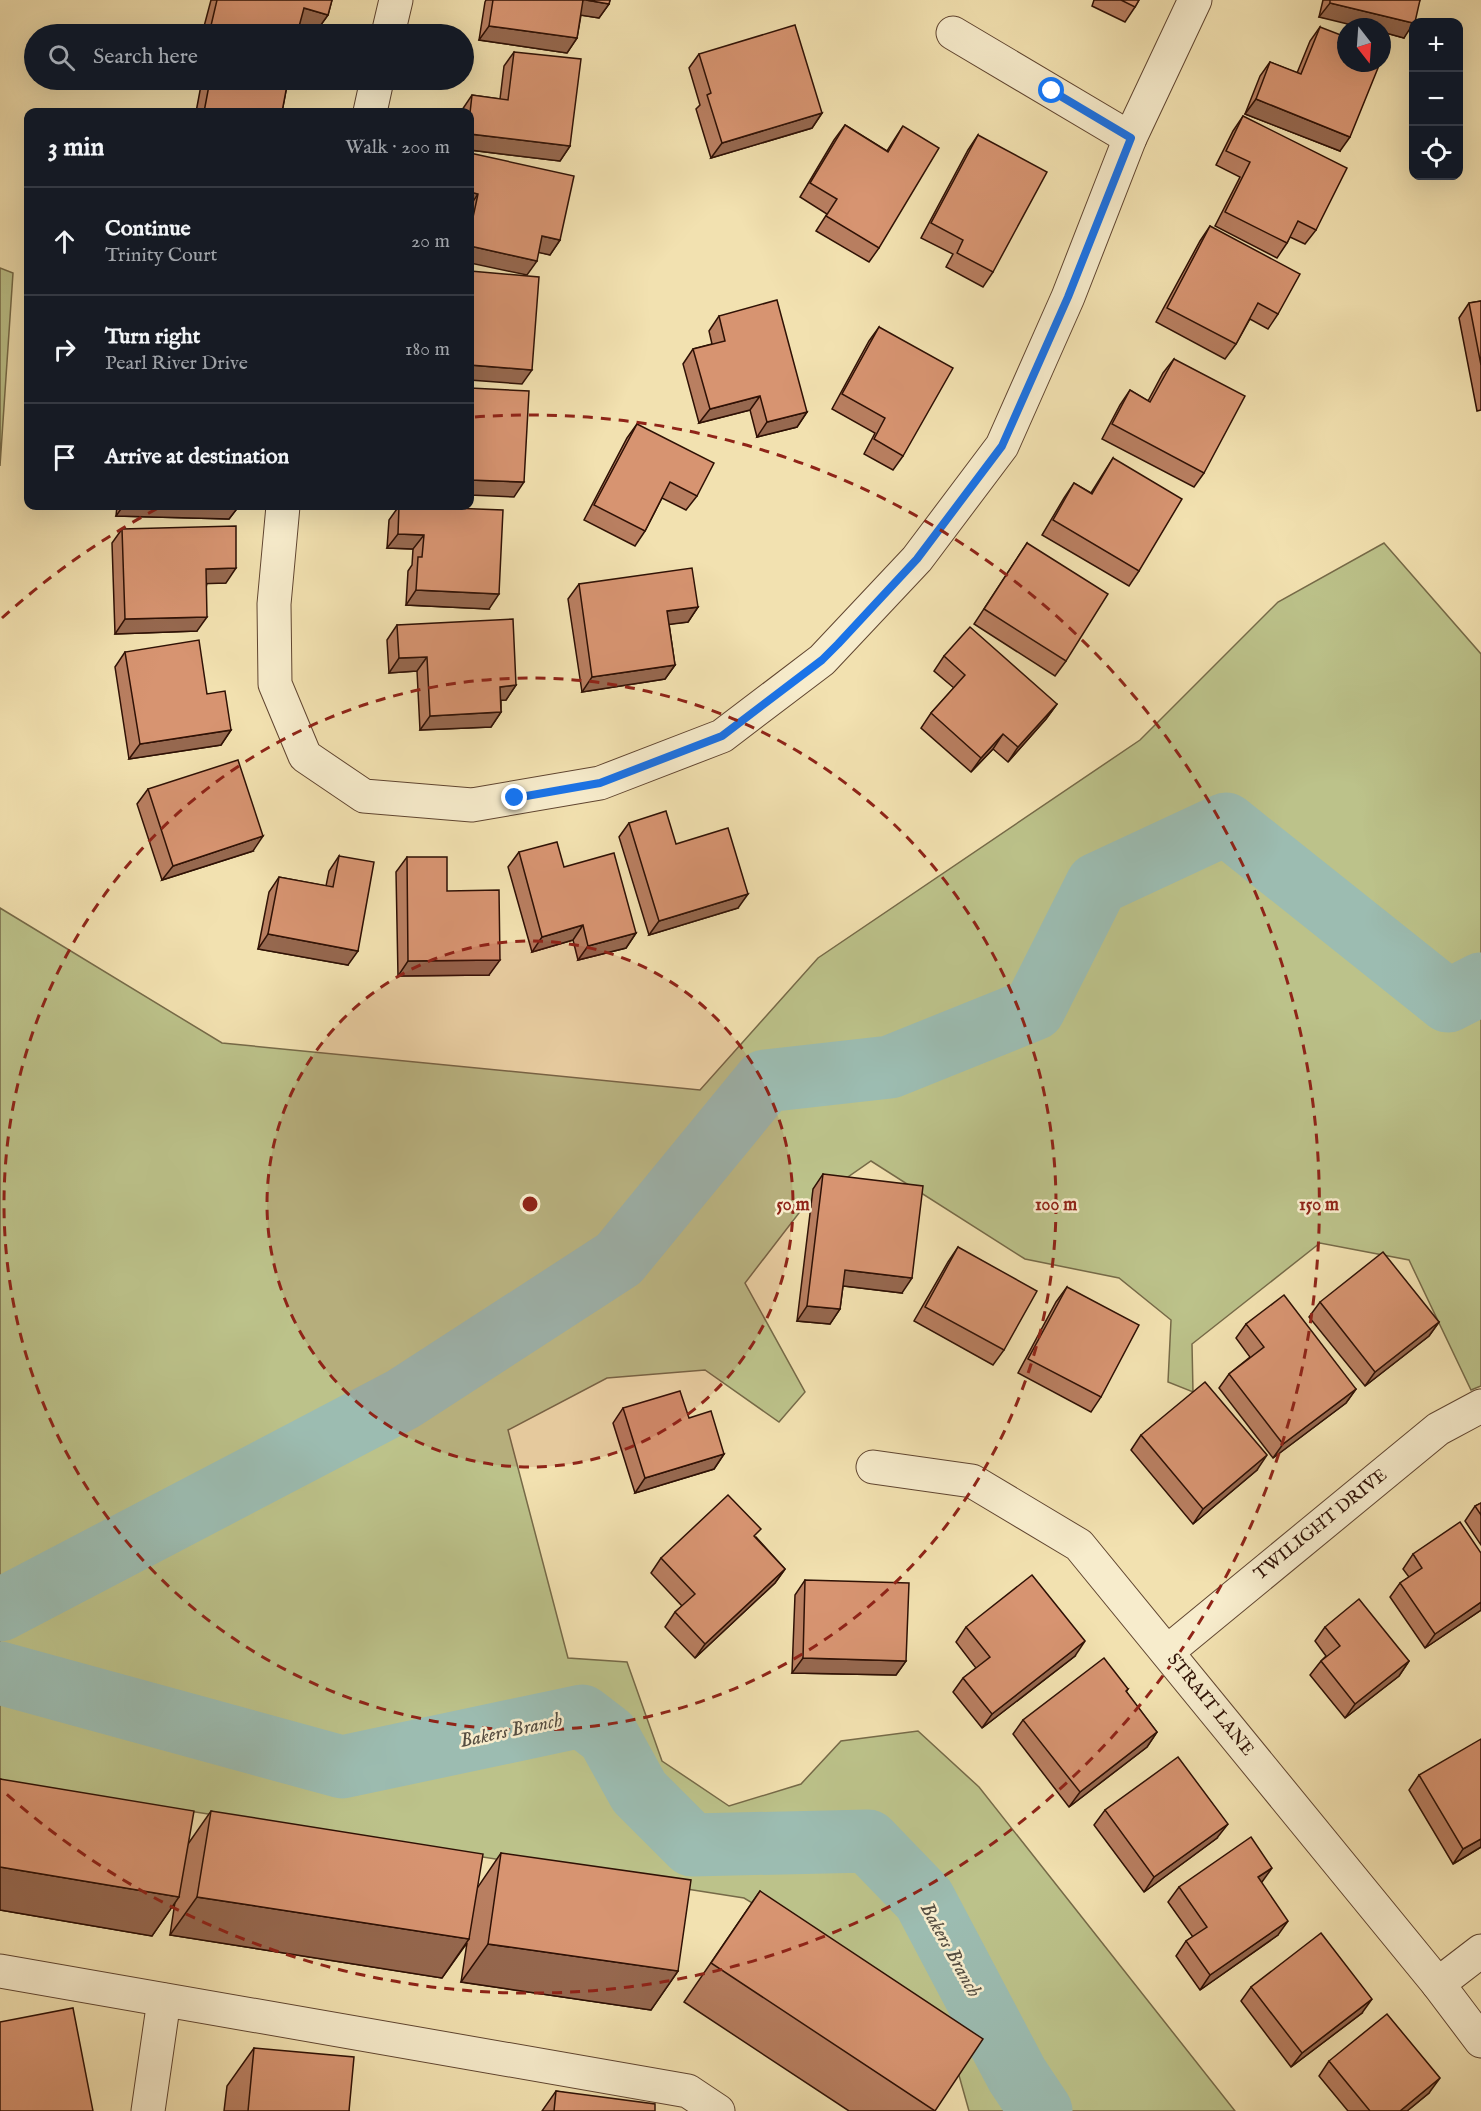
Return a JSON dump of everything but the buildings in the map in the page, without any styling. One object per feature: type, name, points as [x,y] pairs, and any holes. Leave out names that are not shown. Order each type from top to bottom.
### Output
[{"type":"street","points":[[390,24],[396,0]]},
{"type":"street","points":[[283,510],[274,604],[275,684],[304,756],[364,796],[472,805],[600,783],[722,736],[822,660],[917,559],[1002,446],[1068,297],[1131,138],[1195,0]]},
{"type":"street","points":[[953,33],[1131,138]]},
{"type":"street","points":[[371,108],[375,90]]},
{"type":"street","name":"TWILIGHT DRIVE","points":[[1167,1652],[1438,1429],[1481,1406]]},
{"type":"street","name":"STRAIT LANE","points":[[873,1467],[972,1481],[1079,1545],[1438,1984],[1481,2041]]},
{"type":"street","points":[[1438,1984],[1481,1951]]},
{"type":"street","points":[[0,1971],[688,2091],[710,2108]]},
{"type":"street","points":[[148,2111],[164,2000]]},
{"type":"green space","points":[[0,268],[13,273],[0,466]]},
{"type":"green space","points":[[1384,543],[1481,654],[1481,1386],[1471,1390],[1409,1260],[1320,1243],[1192,1344],[1193,1392],[1168,1382],[1171,1320],[1119,1278],[1025,1259],[871,1161],[802,1209],[745,1283],[805,1392],[779,1422],[705,1370],[607,1378],[508,1430],[568,1658],[627,1662],[662,1761],[729,1806],[801,1784],[841,1741],[918,1731],[979,1787],[1235,2111],[969,2111],[942,2015],[744,1898],[0,1780],[0,908],[222,1043],[700,1090],[818,958],[1140,740],[1278,602]]},
{"type":"waterway","points":[[0,1610],[403,1399],[619,1259],[765,1081],[890,1067],[1034,1009],[1097,884],[1226,824],[1448,1001],[1481,984]]},
{"type":"waterway","name":"Bakers Branch","points":[[0,1673],[342,1767],[582,1716],[608,1736],[639,1792],[692,1845],[868,1841],[924,1899],[1017,2075],[1041,2111]]},
{"type":"route","points":[[515,798],[600,783],[722,736],[822,660],[917,559],[1002,446],[1068,297],[1131,138],[1052,91]]}]
